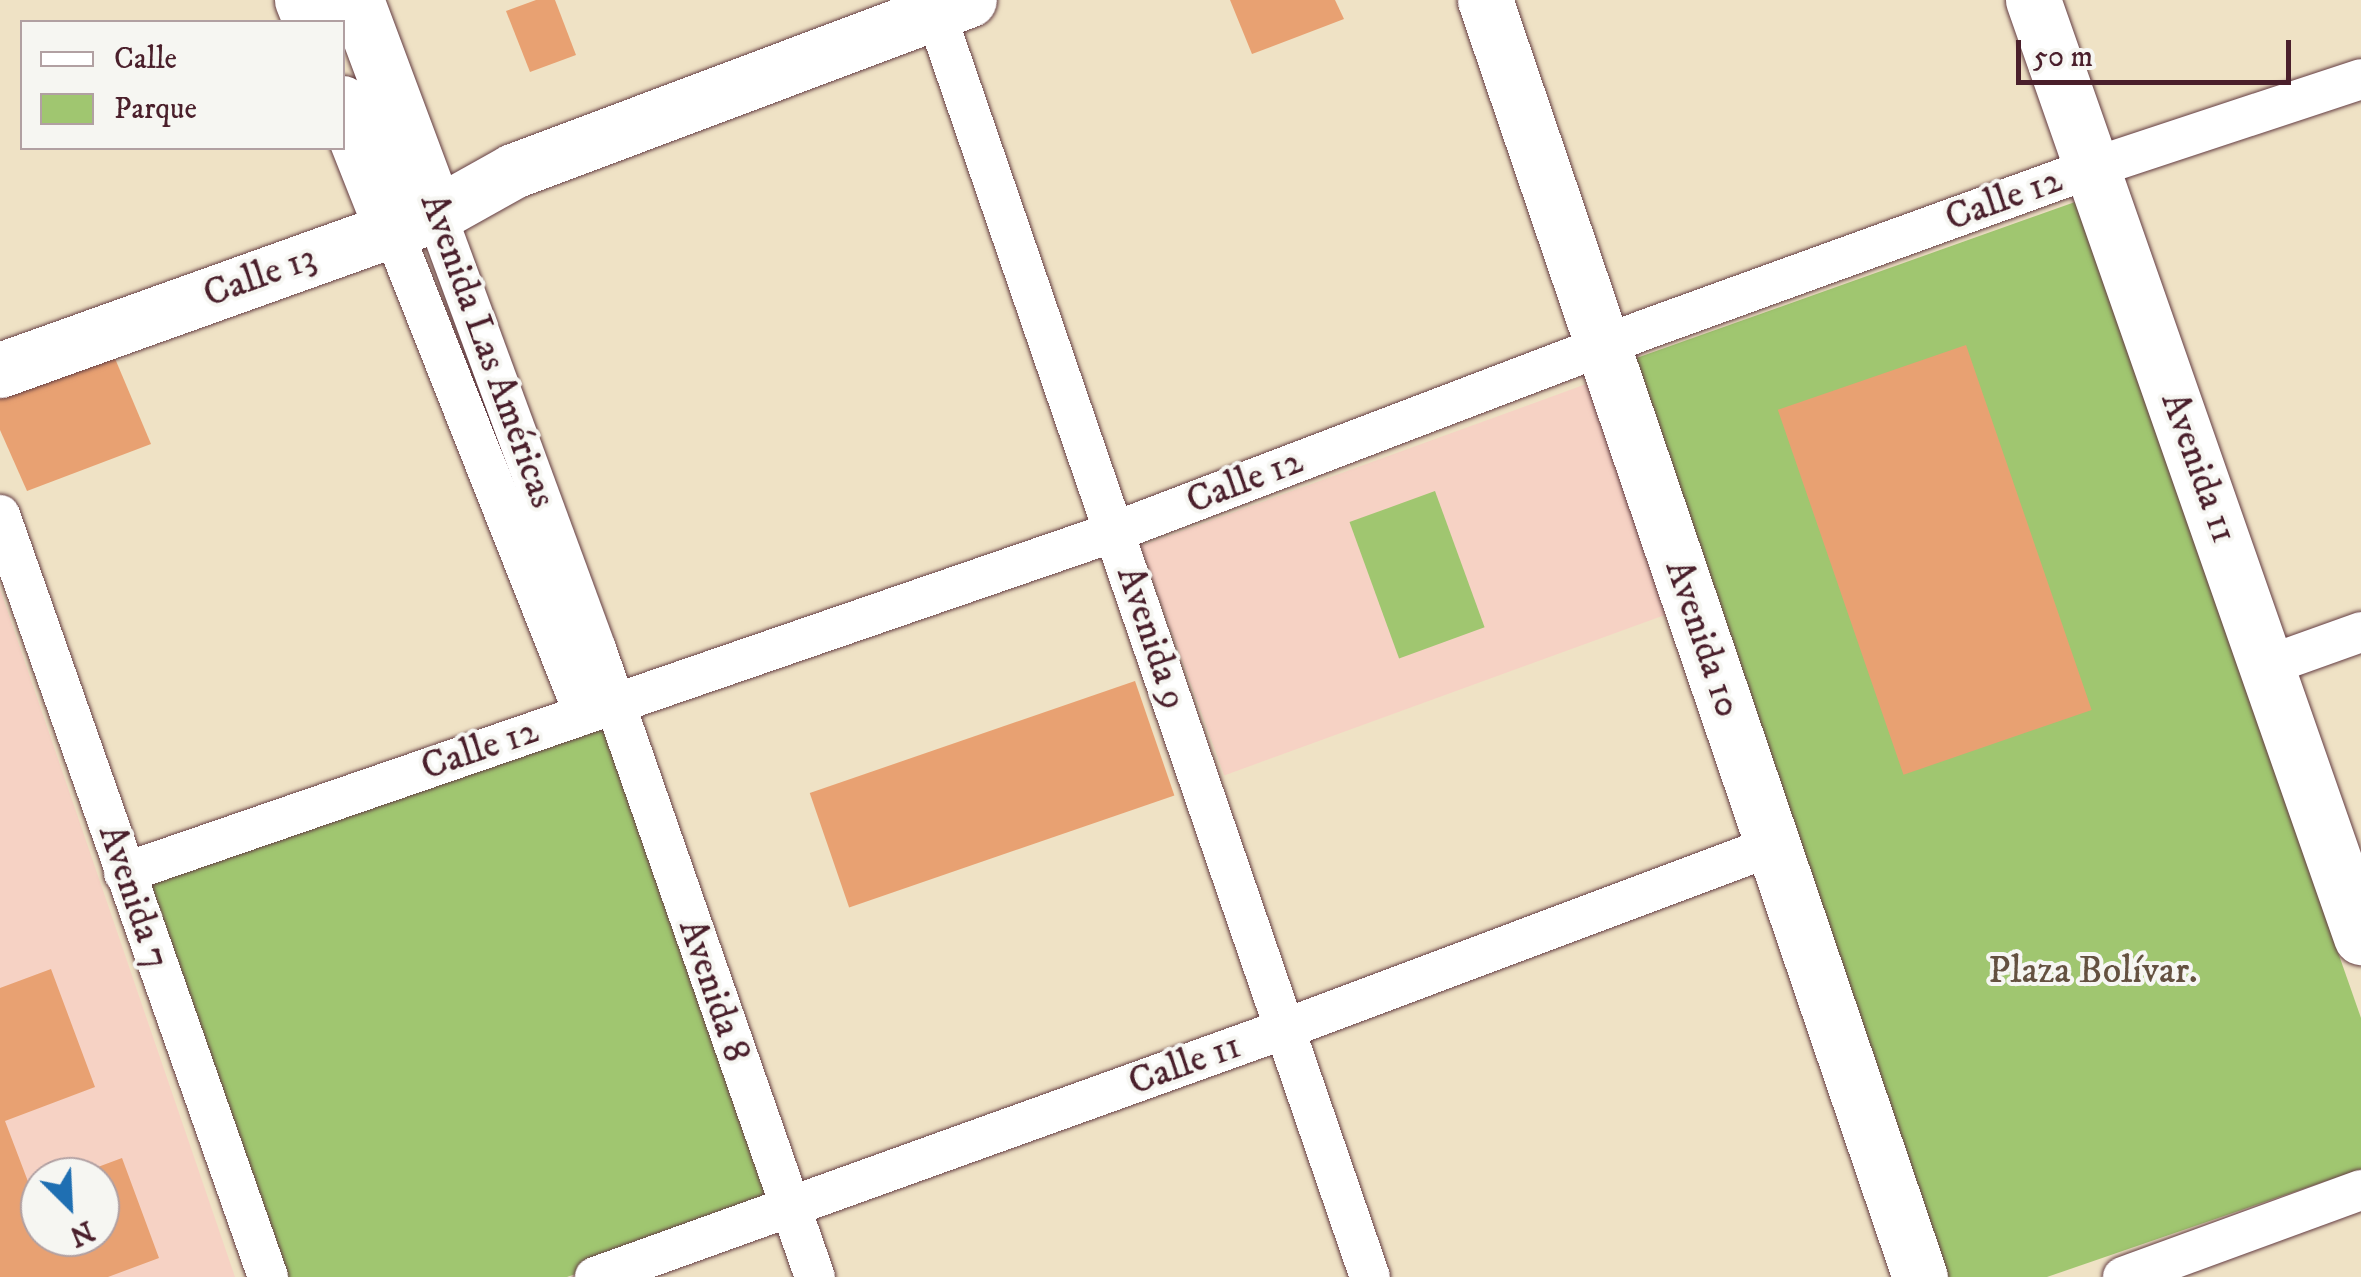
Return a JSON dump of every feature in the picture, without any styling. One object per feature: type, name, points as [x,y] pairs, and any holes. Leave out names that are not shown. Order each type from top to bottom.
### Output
[{"type":"main road","name":"Avenida Las Américas","points":[[356,0],[409,207]]},
{"type":"main road","name":"Avenida 10","points":[[1485,0],[1920,1277]]},
{"type":"main road","name":"Avenida 11","points":[[2033,0],[2269,665],[2361,937]]},
{"type":"main road","name":"Calle 13","points":[[0,340],[514,172],[945,4]]},
{"type":"main road","name":"Avenida Las Américas","points":[[345,107],[409,207]]},
{"type":"main road","name":"Calle 13","points":[[0,370],[409,207]]},
{"type":"street","name":"Avenida 9","points":[[945,4],[1114,532],[1370,1277]]},
{"type":"street","name":"Calle 12","points":[[124,873],[1114,532],[1603,345],[2092,168],[2361,79]]},
{"type":"street","name":"Avenida Las Américas","points":[[409,207],[599,709]]},
{"type":"street","name":"Avenida 7","points":[[0,515],[268,1277]]},
{"type":"street","points":[[2269,665],[2361,632]]},
{"type":"street","name":"Avenida 8","points":[[599,709],[792,1207],[815,1277]]},
{"type":"street","name":"Calle 11","points":[[595,1277],[1286,1028],[1772,846]]},
{"type":"street","points":[[2123,1277],[2361,1190]]},
{"type":"shaded area","points":[[1589,383],[1672,612],[1224,775],[1141,546]]},
{"type":"shaded area","points":[[0,589],[235,1277],[0,1277]]},
{"type":"green space","name":"Plaza Bolívar.","points":[[2075,202],[2361,1018],[2361,1169],[2047,1277],[1947,1277],[1628,361]]},
{"type":"green space","points":[[1435,491],[1485,627],[1399,658],[1349,522]]},
{"type":"green space","points":[[610,719],[777,1204],[567,1277],[281,1277],[139,880]]},
{"type":"building","points":[[536,0],[555,0],[576,55],[530,72],[506,11]]},
{"type":"building","points":[[1230,0],[1335,0],[1344,19],[1252,54]]},
{"type":"building","points":[[1966,345],[2092,710],[1904,775],[1778,410]]},
{"type":"building","points":[[111,349],[151,444],[27,491],[0,430],[0,386]]},
{"type":"building","points":[[1135,681],[1174,795],[849,907],[810,793]]},
{"type":"building","points":[[51,969],[95,1087],[5,1121],[20,1160],[20,1257],[120,1257],[122,1158],[159,1258],[108,1277],[0,1277],[0,988]]}]
